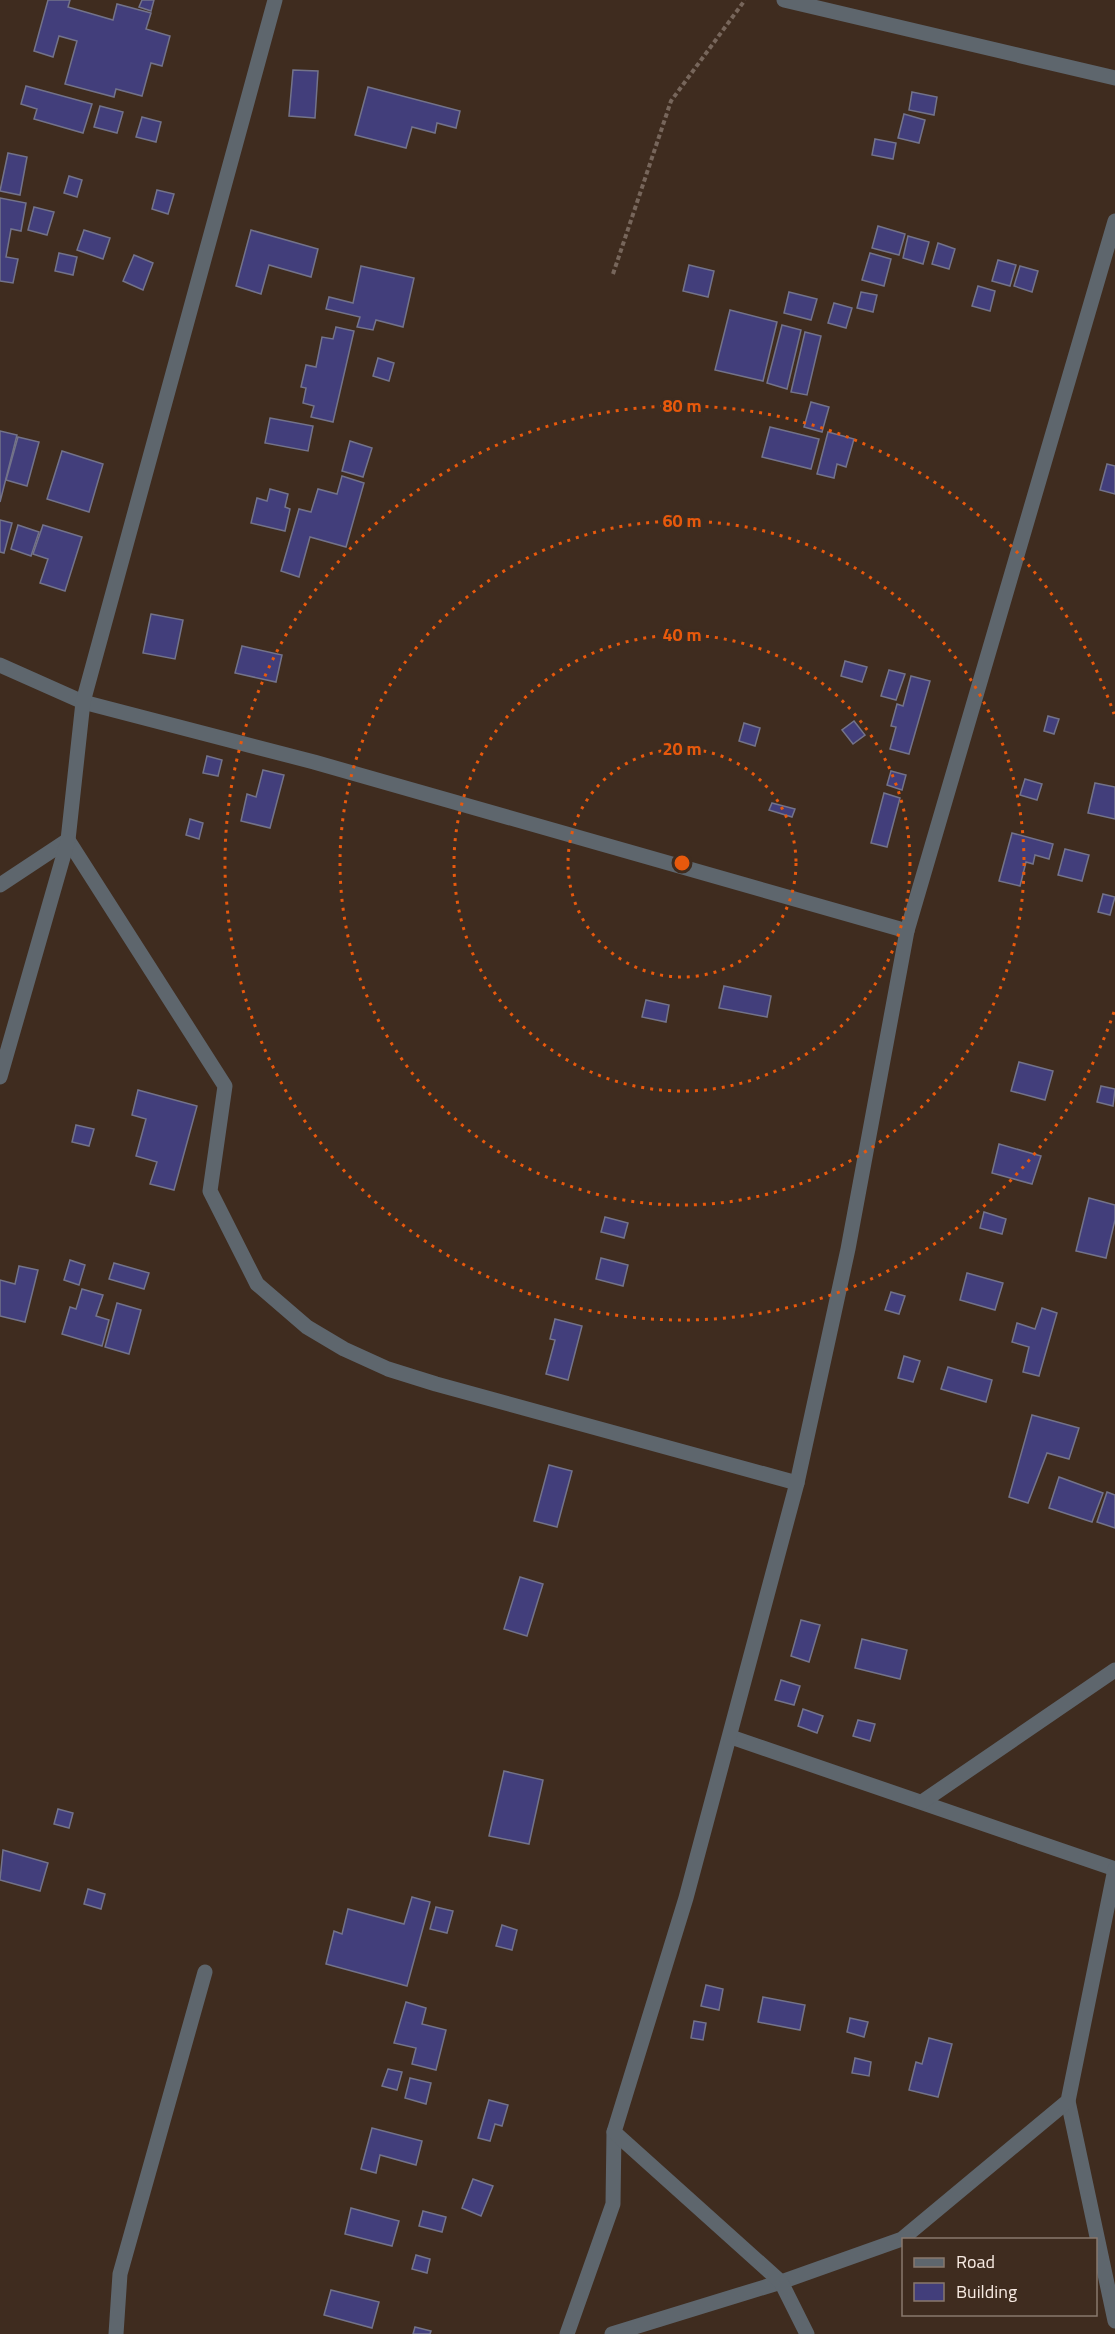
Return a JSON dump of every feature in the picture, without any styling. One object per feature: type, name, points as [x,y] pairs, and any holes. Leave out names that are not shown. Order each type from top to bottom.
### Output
[{"type":"street","points":[[0,1077],[68,840],[83,702],[275,0]]},
{"type":"street","points":[[784,0],[1115,78]]},
{"type":"street","points":[[567,2334],[614,2204],[614,2132],[731,1737],[797,1482],[848,1249],[907,931],[1115,221]]},
{"type":"street","points":[[0,665],[83,702],[314,762],[907,931]]},
{"type":"street","points":[[0,885],[68,840]]},
{"type":"street","points":[[68,840],[225,1086],[210,1191],[257,1284],[307,1327],[344,1349],[388,1369],[517,1407],[797,1482]]},
{"type":"street","points":[[922,1802],[1115,1670]]},
{"type":"street","points":[[731,1737],[1115,1869],[1068,2101],[1115,2321]]},
{"type":"street","points":[[116,2334],[120,2274],[205,1972]]},
{"type":"street","points":[[903,2238],[1068,2101]]},
{"type":"street","points":[[614,2132],[781,2282],[807,2334]]},
{"type":"street","points":[[612,2334],[781,2282],[902,2239]]},
{"type":"path","points":[[613,274],[671,101],[745,0]]},
{"type":"building","points":[[48,0],[70,0],[68,7],[113,20],[117,4],[151,13],[146,29],[170,36],[162,66],[151,63],[142,96],[116,89],[114,97],[65,84],[77,41],[59,36],[53,57],[34,51]]},
{"type":"building","points":[[142,0],[154,0],[151,11],[139,7]]},
{"type":"building","points":[[293,70],[318,71],[315,118],[289,116]]},
{"type":"building","points":[[26,86],[92,104],[83,133],[34,119],[37,109],[21,104]]},
{"type":"building","points":[[368,87],[460,111],[456,128],[437,123],[435,133],[412,127],[406,148],[355,135]]},
{"type":"building","points":[[912,92],[937,97],[934,115],[909,110]]},
{"type":"building","points":[[100,106],[123,112],[117,133],[94,127]]},
{"type":"building","points":[[904,114],[925,120],[919,143],[898,138]]},
{"type":"building","points":[[142,117],[161,122],[156,142],[136,137]]},
{"type":"building","points":[[875,139],[896,143],[893,159],[872,155]]},
{"type":"building","points":[[8,153],[27,157],[20,195],[0,191]]},
{"type":"building","points":[[69,176],[82,180],[77,197],[64,193]]},
{"type":"building","points":[[157,190],[174,194],[168,214],[152,209]]},
{"type":"building","points":[[0,198],[26,203],[21,231],[11,229],[6,257],[18,259],[13,283],[0,281]]},
{"type":"building","points":[[34,207],[54,212],[47,235],[28,230]]},
{"type":"building","points":[[878,226],[905,234],[899,255],[872,248]]},
{"type":"building","points":[[84,230],[110,238],[103,259],[77,250]]},
{"type":"building","points":[[251,230],[318,249],[311,277],[269,265],[261,294],[236,286]]},
{"type":"building","points":[[908,236],[929,242],[923,264],[903,258]]},
{"type":"building","points":[[938,243],[955,249],[949,269],[932,264]]},
{"type":"building","points":[[59,253],[77,257],[73,275],[55,271]]},
{"type":"building","points":[[870,253],[891,259],[884,286],[862,280]]},
{"type":"building","points":[[134,255],[153,263],[143,290],[123,281]]},
{"type":"building","points":[[998,260],[1016,265],[1010,286],[992,281]]},
{"type":"building","points":[[689,265],[714,271],[708,297],[683,291]]},
{"type":"building","points":[[361,266],[414,278],[403,327],[376,320],[373,330],[357,327],[360,317],[326,309],[329,297],[353,303]]},
{"type":"building","points":[[1020,266],[1038,271],[1032,292],[1014,286]]},
{"type":"building","points":[[978,286],[995,291],[990,311],[972,306]]},
{"type":"building","points":[[789,292],[817,299],[811,320],[784,313]]},
{"type":"building","points":[[861,292],[877,295],[873,312],[857,308]]},
{"type":"building","points":[[834,303],[852,308],[846,328],[828,323]]},
{"type":"building","points":[[730,310],[777,322],[763,381],[715,370]]},
{"type":"building","points":[[782,325],[801,330],[787,389],[767,383]]},
{"type":"building","points":[[336,327],[354,331],[333,422],[311,417],[314,406],[303,403],[306,388],[301,387],[306,365],[316,367],[322,337],[333,339]]},
{"type":"building","points":[[805,332],[821,336],[807,395],[791,392]]},
{"type":"building","points":[[378,358],[394,363],[389,381],[373,376]]},
{"type":"building","points":[[811,402],[829,407],[822,432],[804,427]]},
{"type":"building","points":[[270,418],[313,426],[308,451],[265,443]]},
{"type":"building","points":[[770,427],[819,439],[811,469],[762,457]]},
{"type":"building","points":[[0,431],[17,435],[0,502]]},
{"type":"building","points":[[828,432],[854,439],[846,467],[837,464],[834,478],[817,474]]},
{"type":"building","points":[[18,437],[39,442],[27,486],[6,480]]},
{"type":"building","points":[[350,441],[372,448],[363,477],[342,471]]},
{"type":"building","points":[[62,451],[103,464],[89,512],[47,499]]},
{"type":"building","points":[[1107,464],[1115,466],[1115,494],[1100,490]]},
{"type":"building","points":[[342,476],[364,483],[346,547],[310,537],[299,577],[281,571],[299,509],[311,512],[318,489],[337,494]]},
{"type":"building","points":[[270,489],[288,494],[285,507],[290,509],[285,531],[251,523],[257,498],[267,501]]},
{"type":"building","points":[[0,520],[12,523],[4,553],[0,552]]},
{"type":"building","points":[[18,525],[39,532],[31,556],[11,549]]},
{"type":"building","points":[[43,525],[82,537],[65,591],[40,583],[48,559],[33,554]]},
{"type":"building","points":[[151,614],[183,620],[175,659],[143,653]]},
{"type":"building","points":[[242,646],[282,655],[276,682],[235,673]]},
{"type":"building","points":[[845,661],[867,667],[862,682],[841,676]]},
{"type":"building","points":[[889,670],[905,674],[896,700],[881,696]]},
{"type":"building","points":[[911,676],[930,681],[909,754],[890,749],[896,727],[891,726],[897,704],[903,706]]},
{"type":"building","points":[[1048,716],[1059,719],[1054,734],[1044,731]]},
{"type":"building","points":[[854,721],[865,735],[853,744],[842,730]]},
{"type":"building","points":[[744,723],[760,728],[755,746],[739,741]]},
{"type":"building","points":[[207,756],[222,760],[218,776],[203,773]]},
{"type":"building","points":[[263,770],[284,775],[270,828],[241,821],[247,794],[256,797]]},
{"type":"building","points":[[891,771],[906,775],[902,790],[887,785]]},
{"type":"building","points":[[1025,779],[1042,784],[1037,800],[1020,795]]},
{"type":"building","points":[[1095,783],[1115,787],[1115,819],[1088,813]]},
{"type":"building","points":[[884,793],[900,798],[887,847],[871,843]]},
{"type":"building","points":[[772,803],[795,809],[792,817],[769,810]]},
{"type":"building","points":[[190,819],[203,823],[199,839],[186,835]]},
{"type":"building","points":[[1012,833],[1053,844],[1049,859],[1035,855],[1033,864],[1026,862],[1020,886],[999,881]]},
{"type":"building","points":[[1065,849],[1089,855],[1082,881],[1058,875]]},
{"type":"building","points":[[1103,894],[1115,897],[1110,915],[1098,912]]},
{"type":"building","points":[[724,986],[771,996],[767,1017],[719,1008]]},
{"type":"building","points":[[646,1000],[669,1005],[666,1022],[642,1017]]},
{"type":"building","points":[[1019,1062],[1053,1071],[1045,1100],[1011,1091]]},
{"type":"building","points":[[1101,1086],[1115,1089],[1113,1106],[1097,1102]]},
{"type":"building","points":[[138,1090],[197,1106],[174,1190],[150,1184],[157,1162],[136,1156],[146,1119],[132,1115]]},
{"type":"building","points":[[76,1125],[94,1129],[89,1146],[72,1142]]},
{"type":"building","points":[[999,1144],[1041,1156],[1032,1184],[992,1173]]},
{"type":"building","points":[[1089,1198],[1115,1205],[1115,1220],[1106,1258],[1076,1251]]},
{"type":"building","points":[[984,1212],[1006,1219],[1002,1234],[980,1228]]},
{"type":"building","points":[[605,1217],[628,1223],[624,1238],[601,1232]]},
{"type":"building","points":[[601,1258],[628,1265],[623,1286],[596,1279]]},
{"type":"building","points":[[70,1260],[85,1265],[79,1285],[64,1280]]},
{"type":"building","points":[[114,1263],[149,1273],[144,1289],[109,1279]]},
{"type":"building","points":[[19,1266],[38,1270],[25,1322],[0,1316],[0,1280],[15,1284]]},
{"type":"building","points":[[967,1273],[1003,1283],[995,1310],[960,1300]]},
{"type":"building","points":[[82,1289],[103,1295],[96,1316],[109,1320],[102,1346],[62,1334],[70,1307],[76,1309]]},
{"type":"building","points":[[891,1292],[905,1296],[899,1314],[885,1310]]},
{"type":"building","points":[[117,1303],[141,1310],[129,1354],[105,1347]]},
{"type":"building","points":[[1042,1308],[1057,1313],[1039,1376],[1023,1372],[1029,1347],[1012,1342],[1017,1323],[1035,1329]]},
{"type":"building","points":[[555,1319],[582,1326],[568,1380],[546,1374],[555,1340],[550,1339]]},
{"type":"building","points":[[904,1356],[920,1361],[913,1382],[898,1378]]},
{"type":"building","points":[[948,1367],[992,1380],[986,1402],[941,1389]]},
{"type":"building","points":[[1032,1415],[1079,1428],[1069,1459],[1047,1453],[1028,1503],[1009,1497]]},
{"type":"building","points":[[549,1465],[572,1471],[557,1527],[534,1521]]},
{"type":"building","points":[[1059,1477],[1103,1493],[1092,1522],[1049,1508]]},
{"type":"building","points":[[1107,1492],[1115,1495],[1115,1528],[1097,1522]]},
{"type":"building","points":[[520,1577],[543,1584],[527,1636],[504,1629]]},
{"type":"building","points":[[801,1620],[820,1625],[809,1662],[791,1656]]},
{"type":"building","points":[[862,1639],[907,1650],[900,1679],[855,1668]]},
{"type":"building","points":[[781,1680],[800,1686],[794,1705],[775,1700]]},
{"type":"building","points":[[803,1709],[823,1716],[817,1733],[798,1726]]},
{"type":"building","points":[[858,1720],[875,1724],[870,1741],[853,1736]]},
{"type":"building","points":[[504,1771],[543,1780],[529,1844],[489,1836]]},
{"type":"building","points":[[58,1809],[73,1813],[69,1828],[54,1824]]},
{"type":"building","points":[[3,1850],[48,1863],[40,1891],[0,1880]]},
{"type":"building","points":[[88,1889],[105,1894],[101,1909],[84,1904]]},
{"type":"building","points":[[412,1897],[430,1902],[407,1986],[326,1964],[334,1931],[342,1934],[348,1909],[404,1924]]},
{"type":"building","points":[[436,1907],[453,1911],[447,1933],[430,1929]]},
{"type":"building","points":[[502,1925],[517,1930],[512,1950],[496,1946]]},
{"type":"building","points":[[706,1985],[723,1989],[719,2010],[701,2006]]},
{"type":"building","points":[[763,1997],[805,2005],[800,2030],[758,2022]]},
{"type":"building","points":[[406,2002],[426,2008],[422,2024],[446,2030],[436,2070],[412,2064],[416,2048],[394,2043]]},
{"type":"building","points":[[850,2018],[868,2022],[864,2037],[847,2032]]},
{"type":"building","points":[[694,2021],[706,2023],[703,2040],[691,2038]]},
{"type":"building","points":[[929,2038],[952,2044],[938,2097],[909,2090],[916,2062],[922,2064]]},
{"type":"building","points":[[855,2058],[871,2062],[869,2076],[852,2073]]},
{"type":"building","points":[[388,2069],[402,2072],[397,2090],[382,2086]]},
{"type":"building","points":[[410,2078],[431,2083],[426,2104],[405,2098]]},
{"type":"building","points":[[489,2100],[508,2105],[502,2126],[495,2124],[490,2141],[478,2138]]},
{"type":"building","points":[[372,2128],[422,2141],[416,2165],[380,2155],[376,2173],[361,2169]]},
{"type":"building","points":[[473,2179],[493,2186],[481,2216],[462,2208]]},
{"type":"building","points":[[351,2208],[399,2221],[392,2246],[345,2234]]},
{"type":"building","points":[[423,2211],[446,2217],[442,2232],[419,2226]]},
{"type":"building","points":[[416,2255],[430,2259],[427,2273],[412,2269]]},
{"type":"building","points":[[331,2290],[379,2302],[372,2328],[324,2315]]},
{"type":"building","points":[[415,2327],[431,2331],[430,2334],[413,2334]]}]
